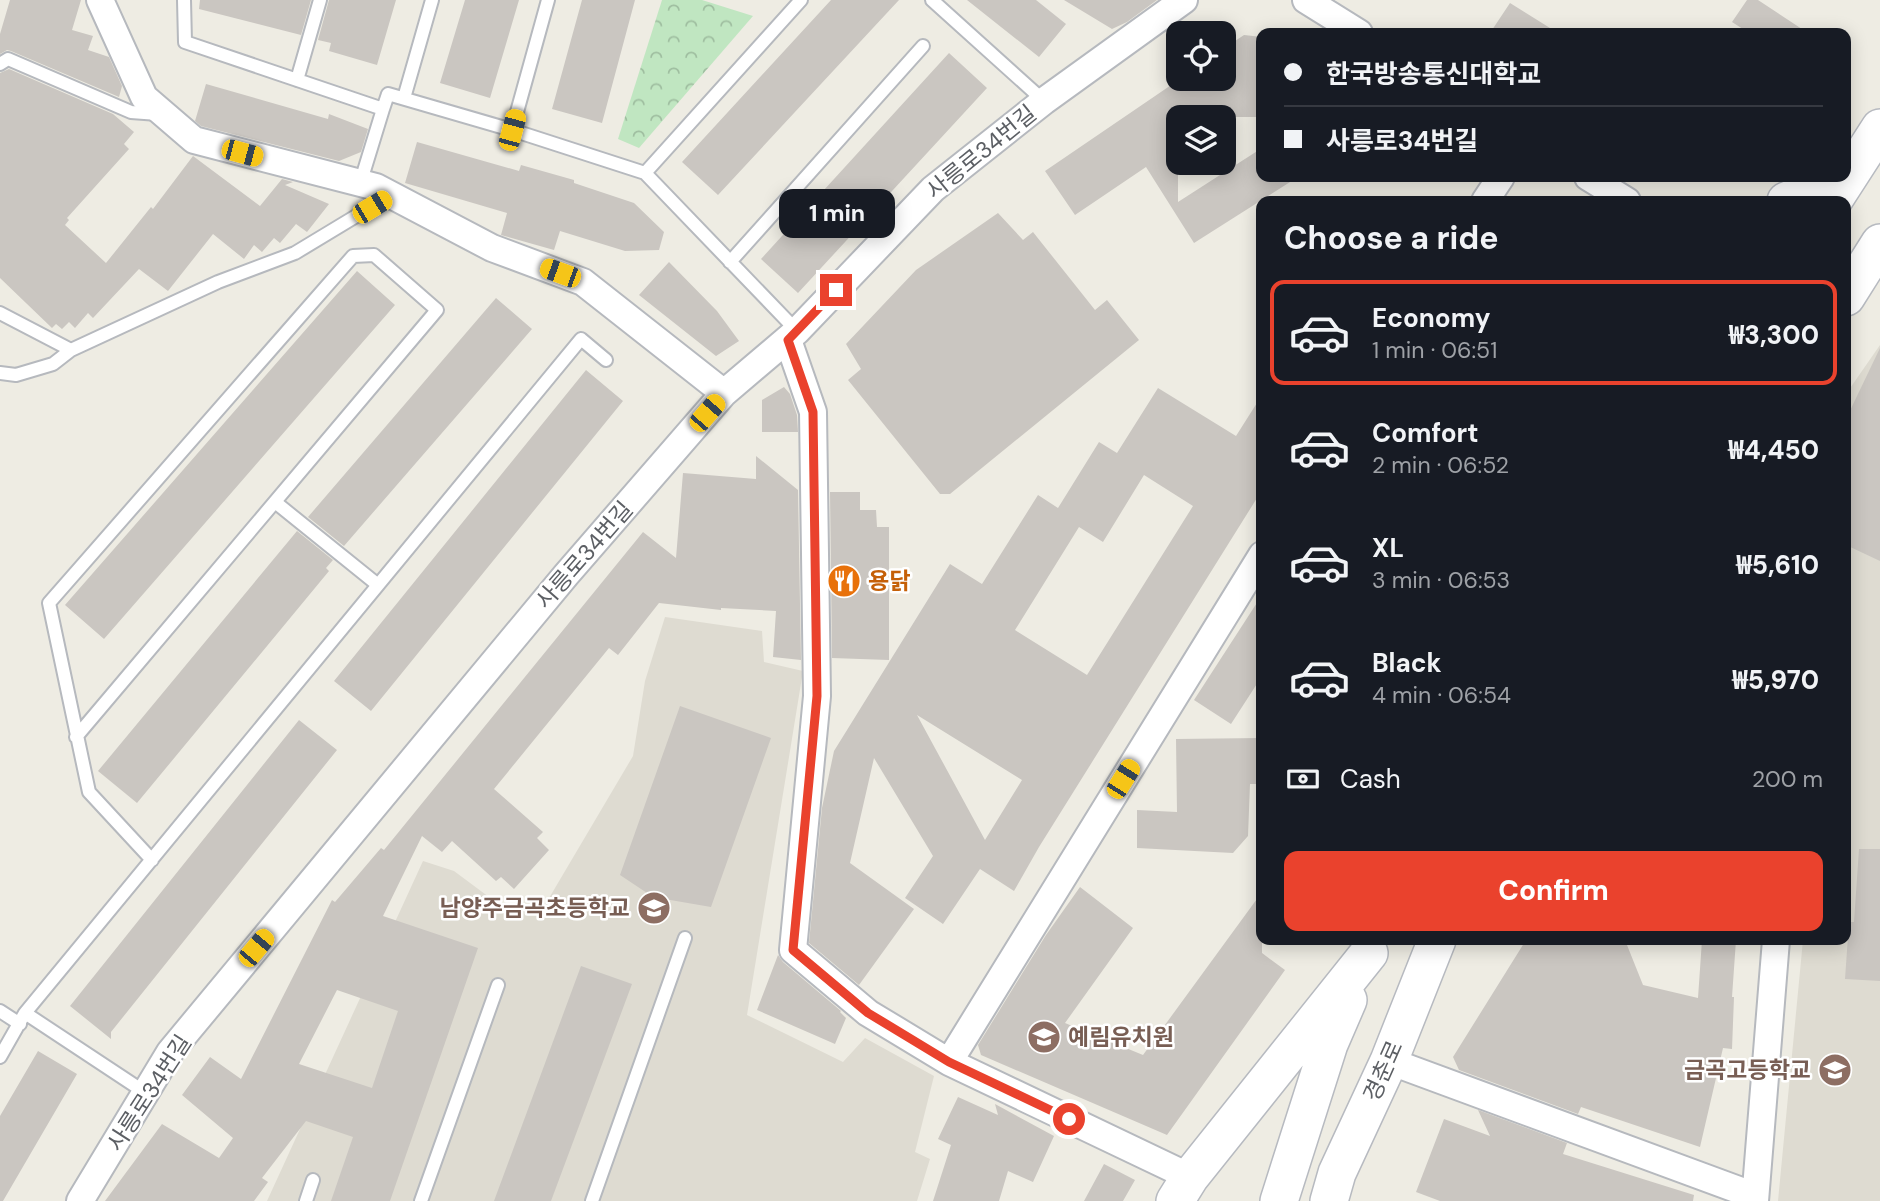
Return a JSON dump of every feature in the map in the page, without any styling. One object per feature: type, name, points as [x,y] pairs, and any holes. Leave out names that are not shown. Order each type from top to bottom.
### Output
[{"type":"street","points":[[100,0],[144,97],[194,140],[376,187],[492,248],[583,282],[724,393]]},
{"type":"street","name":"사릉로34번길","points":[[80,1201],[170,1052],[566,575],[724,393],[792,335],[933,189],[1044,101],[1184,0]]},
{"type":"street","points":[[1306,0],[1351,28]]},
{"type":"street","points":[[1851,171],[1880,128]]},
{"type":"street","points":[[1596,182],[1619,196]]},
{"type":"street","points":[[1802,196],[1843,183]]},
{"type":"street","points":[[1851,289],[1880,243]]},
{"type":"street","points":[[792,335],[813,412],[817,696],[793,950],[868,1013],[949,1062],[1183,1189],[1372,946]]},
{"type":"street","points":[[949,1062],[1256,565]]},
{"type":"street","name":"경춘로","points":[[1329,1201],[1337,1173],[1389,1061],[1435,945]]},
{"type":"street","points":[[1389,1061],[1755,1199],[1776,945]]},
{"type":"street","points":[[1279,1201],[1329,1044],[1372,946]]},
{"type":"lane","points":[[184,0],[185,42],[383,109]]},
{"type":"lane","points":[[297,80],[320,0]]},
{"type":"lane","points":[[404,98],[432,0]]},
{"type":"lane","points":[[512,130],[548,0]]},
{"type":"lane","points":[[645,173],[801,0]]},
{"type":"lane","points":[[932,0],[1044,101]]},
{"type":"lane","points":[[730,262],[923,46]]},
{"type":"lane","points":[[0,64],[8,59],[131,112],[165,115]]},
{"type":"lane","points":[[360,184],[388,94],[645,173],[730,262],[792,335]]},
{"type":"lane","points":[[0,373],[16,375],[54,364],[71,350],[218,282],[295,253],[391,195]]},
{"type":"lane","points":[[76,737],[437,310],[374,256],[353,256],[49,603],[76,737],[89,792],[152,860]]},
{"type":"lane","points":[[0,313],[71,350]]},
{"type":"lane","points":[[0,1057],[22,1019],[581,340],[606,360]]},
{"type":"lane","points":[[275,502],[378,585]]},
{"type":"lane","points":[[592,1201],[685,938]]},
{"type":"lane","points":[[421,1201],[498,985]]},
{"type":"lane","points":[[0,1011],[22,1019],[146,1093]]},
{"type":"lane","points":[[306,1201],[313,1180]]},
{"type":"shaded area","name":"금곡고등학교","points":[[1880,345],[1880,1201],[1778,1201],[1803,945],[1851,945],[1851,387]]},
{"type":"shaded area","name":"남양주금곡초등학교","points":[[665,617],[762,631],[764,662],[803,671],[747,1015],[843,1062],[865,1038],[934,1076],[915,1152],[930,1159],[917,1201],[267,1201],[423,861],[454,871],[501,906],[542,910],[633,756],[645,681]]},
{"type":"green space","points":[[662,0],[702,0],[753,16],[639,148],[618,139]]},
{"type":"building","points":[[10,0],[81,0],[72,30],[93,36],[88,50],[109,57],[122,86],[119,97],[11,51],[0,54],[0,34]]},
{"type":"building","points":[[200,0],[311,0],[301,35],[199,9]]},
{"type":"building","points":[[329,0],[396,0],[377,65],[329,51],[331,43],[318,40]]},
{"type":"building","points":[[465,0],[519,0],[490,98],[440,83]]},
{"type":"building","points":[[582,0],[635,0],[602,123],[552,109]]},
{"type":"building","points":[[831,0],[899,0],[718,195],[682,162]]},
{"type":"building","points":[[967,0],[1036,0],[1066,24],[1039,57]]},
{"type":"building","points":[[1064,0],[1157,0],[1127,22],[1112,29]]},
{"type":"building","points":[[1747,0],[1758,0],[1800,28],[1741,28],[1732,22]]},
{"type":"building","points":[[1510,3],[1550,28],[1493,28]]},
{"type":"building","points":[[1244,35],[1256,36],[1256,117],[1236,117],[1236,105],[1166,105],[1166,175],[1178,175],[1178,202],[1220,175],[1236,175],[1236,165],[1256,152],[1256,182],[1290,182],[1268,196],[1256,196],[1256,204],[1194,243],[1146,167],[1075,215],[1045,171],[1166,89],[1166,91],[1236,91],[1236,40]]},
{"type":"building","points":[[949,53],[987,88],[798,293],[761,259]]},
{"type":"building","points":[[9,69],[113,114],[134,132],[124,144],[129,149],[67,218],[69,220],[65,225],[106,263],[151,207],[153,209],[193,156],[260,206],[282,179],[293,182],[285,185],[329,204],[307,232],[296,224],[280,243],[274,238],[262,252],[254,245],[244,259],[213,234],[168,291],[139,269],[93,318],[88,313],[75,328],[69,322],[62,329],[56,324],[52,328],[0,278],[0,73]]},
{"type":"building","points":[[206,84],[328,119],[329,114],[368,129],[361,152],[339,161],[201,126],[195,121]]},
{"type":"building","points":[[417,142],[519,171],[521,165],[574,180],[574,183],[634,203],[664,232],[659,250],[625,251],[560,231],[554,250],[501,235],[507,213],[405,183]]},
{"type":"building","points":[[998,213],[1023,240],[1033,232],[1095,310],[1107,300],[1139,340],[950,494],[940,494],[848,380],[861,369],[846,344],[916,270]]},
{"type":"building","points":[[669,262],[717,311],[739,341],[716,356],[639,295]]},
{"type":"building","points":[[357,271],[395,305],[104,639],[65,605]]},
{"type":"building","points":[[496,298],[532,329],[344,546],[308,517]]},
{"type":"building","points":[[1880,348],[1880,561],[1851,547],[1851,409]]},
{"type":"building","points":[[586,370],[623,401],[371,711],[334,681]]},
{"type":"building","points":[[784,387],[790,394],[797,415],[798,432],[762,432],[762,400]]},
{"type":"building","points":[[1158,388],[1236,436],[1256,404],[1256,500],[1014,891],[980,869],[943,924],[905,898],[933,856],[874,758],[850,863],[914,909],[859,985],[809,943],[822,808],[834,751],[950,564],[982,584],[1038,495],[1058,508],[1099,442],[1117,453]],"holes":[[[1144,475],[1193,506],[1087,675],[1015,630],[1079,527],[1103,542]],[[917,715],[1022,780],[985,840]]]},
{"type":"building","points":[[756,456],[798,490],[801,660],[773,657],[776,611],[721,610],[659,603],[618,655],[609,648],[494,789],[543,832],[537,838],[549,850],[514,889],[501,877],[496,881],[452,841],[442,852],[422,836],[383,916],[478,948],[390,1201],[331,1201],[353,1137],[306,1121],[262,1178],[268,1182],[254,1201],[105,1201],[162,1124],[219,1158],[233,1138],[182,1095],[210,1057],[241,1079],[332,900],[335,902],[381,848],[384,850],[643,532],[676,558],[683,473],[756,479]],"holes":[[[337,990],[398,1011],[372,1088],[299,1064]]]},
{"type":"building","points":[[830,492],[860,492],[860,510],[876,510],[877,527],[889,527],[889,660],[832,658]]},
{"type":"building","points":[[297,531],[333,560],[326,568],[329,571],[137,803],[98,771]]},
{"type":"building","points":[[1256,604],[1256,685],[1231,724],[1194,700]]},
{"type":"building","points":[[680,706],[771,738],[711,907],[653,897],[620,875]]},
{"type":"building","points":[[299,720],[337,750],[111,1032],[111,1039],[70,1006]]},
{"type":"building","points":[[1256,738],[1256,784],[1250,784],[1248,836],[1233,853],[1137,848],[1137,810],[1177,812],[1176,739]]},
{"type":"building","points":[[1859,849],[1880,849],[1880,981],[1845,979],[1847,945],[1851,945],[1851,922],[1854,922]]},
{"type":"building","points":[[1080,887],[1133,928],[1065,1023],[1143,1055],[1256,900],[1256,945],[1262,945],[1262,953],[1285,970],[1167,1135],[981,1055],[978,1045],[1046,935]]},
{"type":"building","points":[[1523,945],[1627,945],[1643,985],[1698,998],[1702,945],[1736,945],[1732,1049],[1723,1048],[1700,1147],[1581,1107],[1578,1114],[1459,1070],[1453,1057]]},
{"type":"building","points":[[778,955],[846,1018],[835,1044],[757,1010]]},
{"type":"building","points":[[581,966],[632,984],[551,1201],[494,1201]]},
{"type":"building","points":[[38,1051],[77,1074],[3,1201],[0,1201],[0,1116]]},
{"type":"building","points":[[958,1097],[998,1115],[995,1104],[1054,1136],[1033,1182],[1008,1171],[999,1201],[933,1201],[951,1145],[938,1139]]},
{"type":"building","points":[[1478,1110],[1567,1143],[1563,1154],[1694,1195],[1693,1201],[1440,1201],[1416,1192],[1444,1119],[1490,1136]]},
{"type":"building","points":[[1104,1164],[1135,1180],[1123,1201],[1084,1201]]},
{"type":"place","name":"용닭","points":[[844,581]]},
{"type":"place","name":"남양주금곡초등학교","points":[[654,908]]},
{"type":"place","name":"예림유치원","points":[[1044,1037]]},
{"type":"place","name":"금곡고등학교","points":[[1835,1070]]},
{"type":"route","points":[[836,290],[788,340],[813,412],[817,696],[793,950],[868,1013],[949,1062],[1069,1119]]}]
